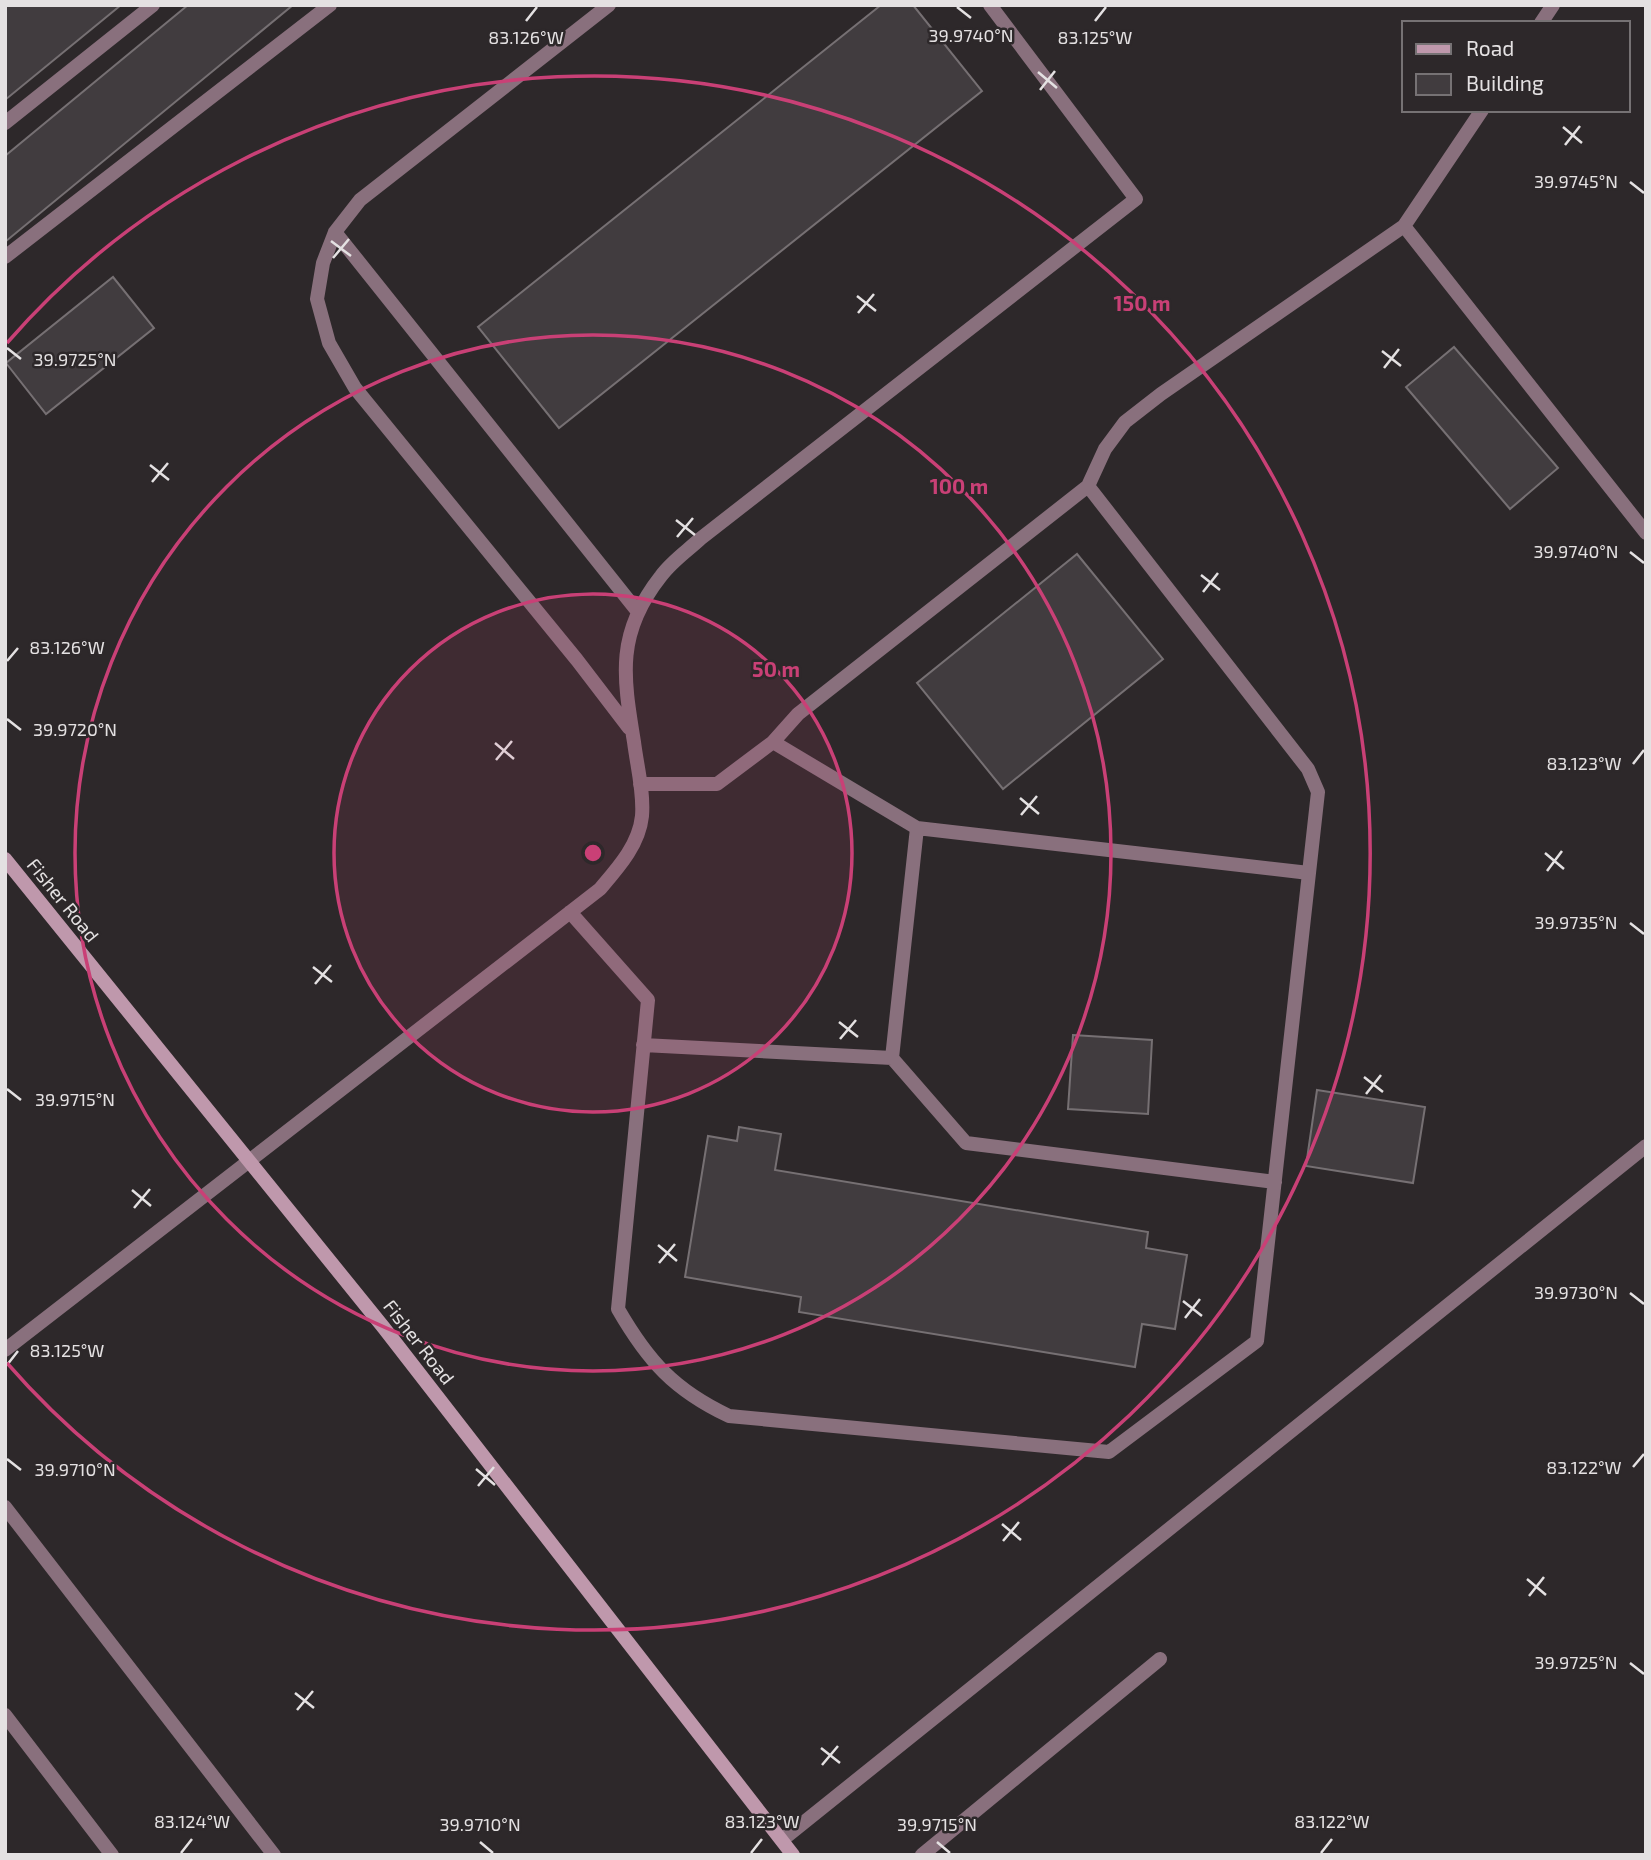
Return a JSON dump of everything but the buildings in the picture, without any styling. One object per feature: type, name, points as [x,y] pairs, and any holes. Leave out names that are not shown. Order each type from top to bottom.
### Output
[{"type":"main road","name":"Fisher Road","points":[[5,859],[401,1350],[793,1855]]},
{"type":"lane","points":[[5,123],[153,5]]},
{"type":"lane","points":[[5,257],[330,5]]},
{"type":"lane","points":[[609,5],[360,201],[335,232],[323,263],[317,299],[329,342],[355,388],[569,649],[632,732]]},
{"type":"lane","points":[[5,1350],[600,889],[628,855],[642,818],[640,784],[624,687],[626,645],[638,612],[662,575],[699,539],[1136,199],[990,5]]},
{"type":"lane","points":[[1542,21],[1553,5]]},
{"type":"lane","points":[[640,784],[717,785],[774,742],[798,714],[1088,486],[1105,449],[1125,422],[1161,394],[1405,226],[1481,112]]},
{"type":"lane","points":[[1405,226],[1646,533]]},
{"type":"lane","points":[[335,232],[638,612]]},
{"type":"lane","points":[[570,912],[648,1000],[618,1309],[639,1345],[671,1380],[704,1404],[729,1416],[1109,1452],[1257,1341],[1318,792],[1308,769],[1088,486]]},
{"type":"lane","points":[[774,742],[917,828],[1309,873]]},
{"type":"lane","points":[[892,1058],[917,828]]},
{"type":"lane","points":[[643,1045],[892,1058],[966,1143],[1275,1182]]},
{"type":"lane","points":[[782,1840],[1646,1146]]},
{"type":"lane","points":[[5,1507],[274,1855]]},
{"type":"lane","points":[[922,1855],[1160,1659]]},
{"type":"lane","points":[[5,1715],[112,1855]]}]
